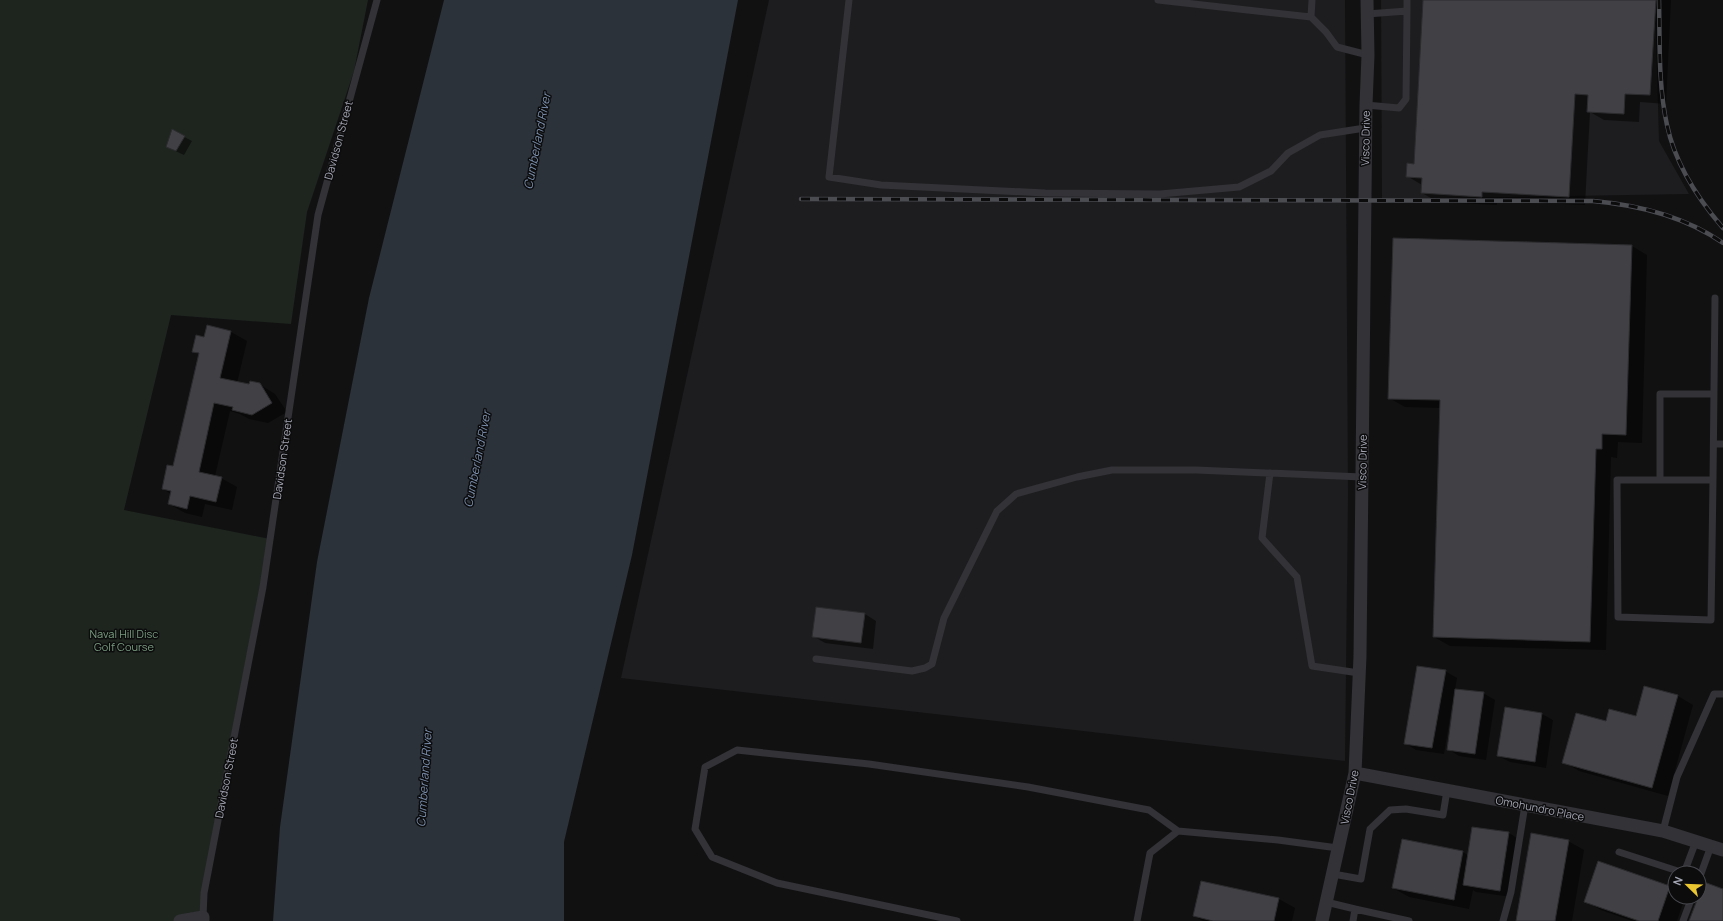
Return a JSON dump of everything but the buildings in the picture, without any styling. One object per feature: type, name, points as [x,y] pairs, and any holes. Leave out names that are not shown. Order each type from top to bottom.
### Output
[{"type":"street","name":"Visco Drive","points":[[1322,921],[1355,772],[1359,673],[1365,128],[1368,55],[1367,0]]},
{"type":"street","name":"Omohundro Place","points":[[1355,772],[1663,831],[1717,848]]},
{"type":"street","points":[[180,921],[203,919]]},
{"type":"lane","name":"Davidson Street","points":[[203,919],[204,893],[263,587],[318,215],[377,0]]},
{"type":"lane","points":[[849,0],[829,177],[881,185],[1045,193],[1160,194],[1239,187],[1271,172],[1288,153],[1320,135],[1365,128]]},
{"type":"lane","points":[[1158,0],[1311,17],[1338,47],[1368,55]]},
{"type":"lane","points":[[1311,17],[1312,0]]},
{"type":"lane","points":[[1366,105],[1399,108],[1406,99],[1407,0]]},
{"type":"lane","points":[[1367,14],[1407,12]]},
{"type":"lane","points":[[1713,480],[1617,480],[1618,617],[1711,620],[1714,444],[1715,298]]},
{"type":"lane","points":[[1660,480],[1660,394],[1714,394]]},
{"type":"lane","points":[[1714,444],[1723,444]]},
{"type":"lane","points":[[816,658],[912,671],[925,668],[932,664],[944,618],[997,511],[1016,494],[1077,477],[1112,470],[1196,470],[1362,477]]},
{"type":"lane","points":[[1270,473],[1262,538],[1297,578],[1312,666],[1359,673]]},
{"type":"lane","points":[[1663,831],[1677,777],[1714,694],[1723,694]]},
{"type":"lane","points":[[957,921],[778,883],[712,857],[696,829],[705,767],[737,750],[869,764],[1028,786],[1149,810],[1178,831],[1278,840],[1338,848]]},
{"type":"lane","points":[[1332,874],[1361,879],[1370,829],[1390,810],[1406,809],[1443,815],[1447,790]]},
{"type":"lane","points":[[1503,921],[1511,892],[1525,805]]},
{"type":"lane","points":[[1137,921],[1150,853],[1178,831]]},
{"type":"lane","points":[[1619,852],[1684,872],[1696,842]]},
{"type":"lane","points":[[1707,865],[1717,848]]},
{"type":"lane","points":[[1326,902],[1409,921]]},
{"type":"lane","points":[[1683,921],[1689,905]]},
{"type":"lane","points":[[1353,921],[1355,909]]},
{"type":"shaded area","points":[[769,0],[1345,0],[1348,494],[1345,761],[621,678]]},
{"type":"shaded area","points":[[1381,0],[1655,0],[1659,141],[1689,194],[1382,199]]},
{"type":"green space","name":"Naval Hill Disc Golf Course","points":[[0,0],[368,0],[354,71],[307,212],[291,324],[171,315],[124,510],[270,539],[204,893],[203,921],[0,921]]},
{"type":"water","name":"Cumberland River","points":[[444,0],[738,0],[632,555],[564,842],[564,921],[273,921],[280,827],[317,562],[369,298]]},
{"type":"railway","points":[[1659,0],[1661,79],[1667,125],[1676,153],[1696,193],[1723,228]]},
{"type":"railway","points":[[801,199],[1593,201],[1627,205],[1661,213],[1693,226],[1723,243]]}]
